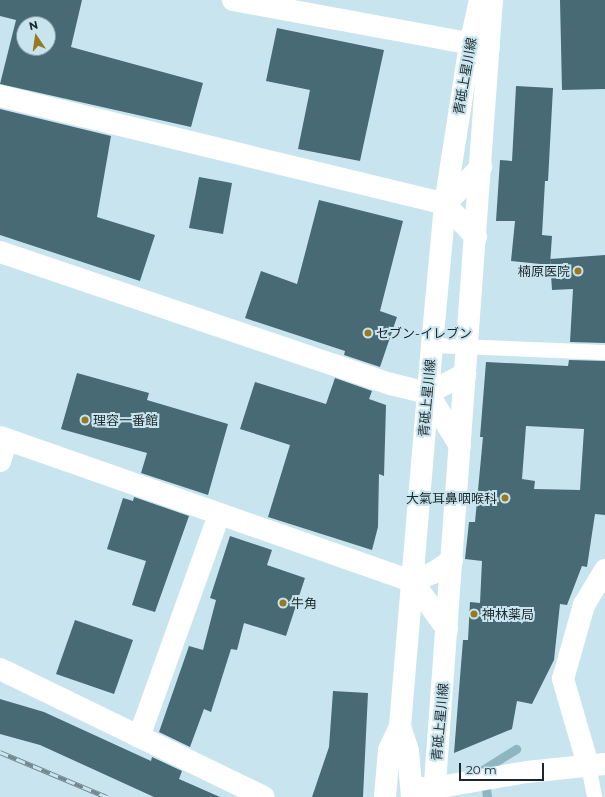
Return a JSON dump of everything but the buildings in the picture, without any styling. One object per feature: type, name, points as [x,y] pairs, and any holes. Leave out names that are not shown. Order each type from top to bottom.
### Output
[{"type":"street","points":[[233,0],[479,46]]},
{"type":"street","name":"青砥上星川線","points":[[434,793],[448,629],[465,374],[481,167],[479,46],[480,0]]},
{"type":"street","name":"青砥上星川線","points":[[412,793],[408,751],[400,726],[445,204],[479,46],[492,0]]},
{"type":"street","points":[[0,96],[445,204],[476,237]]},
{"type":"street","points":[[445,204],[481,167]]},
{"type":"street","points":[[0,252],[391,384],[428,393],[465,374]]},
{"type":"street","points":[[428,393],[460,446]]},
{"type":"street","points":[[0,460],[4,439],[412,582],[448,629]]},
{"type":"street","points":[[139,737],[219,515]]},
{"type":"street","points":[[412,582],[433,573],[452,560]]},
{"type":"street","points":[[412,793],[434,793],[473,782],[496,778],[597,765],[563,679],[584,605],[605,570]]},
{"type":"street","points":[[0,669],[264,797]]},
{"type":"street","points":[[385,797],[389,750],[400,726]]},
{"type":"lane","points":[[432,345],[605,352]]},
{"type":"lane","points":[[594,797],[597,765]]},
{"type":"waterway","points":[[487,797],[484,769],[516,749]]},
{"type":"railway","points":[[0,752],[107,797]]},
{"type":"place","name":"楠原医院","points":[[578,271]]},
{"type":"place","name":"セブン-イレブン","points":[[368,333]]},
{"type":"place","name":"理容一番館","points":[[85,420]]},
{"type":"place","name":"大氣耳鼻咽喉科","points":[[505,498]]},
{"type":"place","name":"牛角","points":[[283,603]]},
{"type":"place","name":"神林薬局","points":[[474,614]]}]
